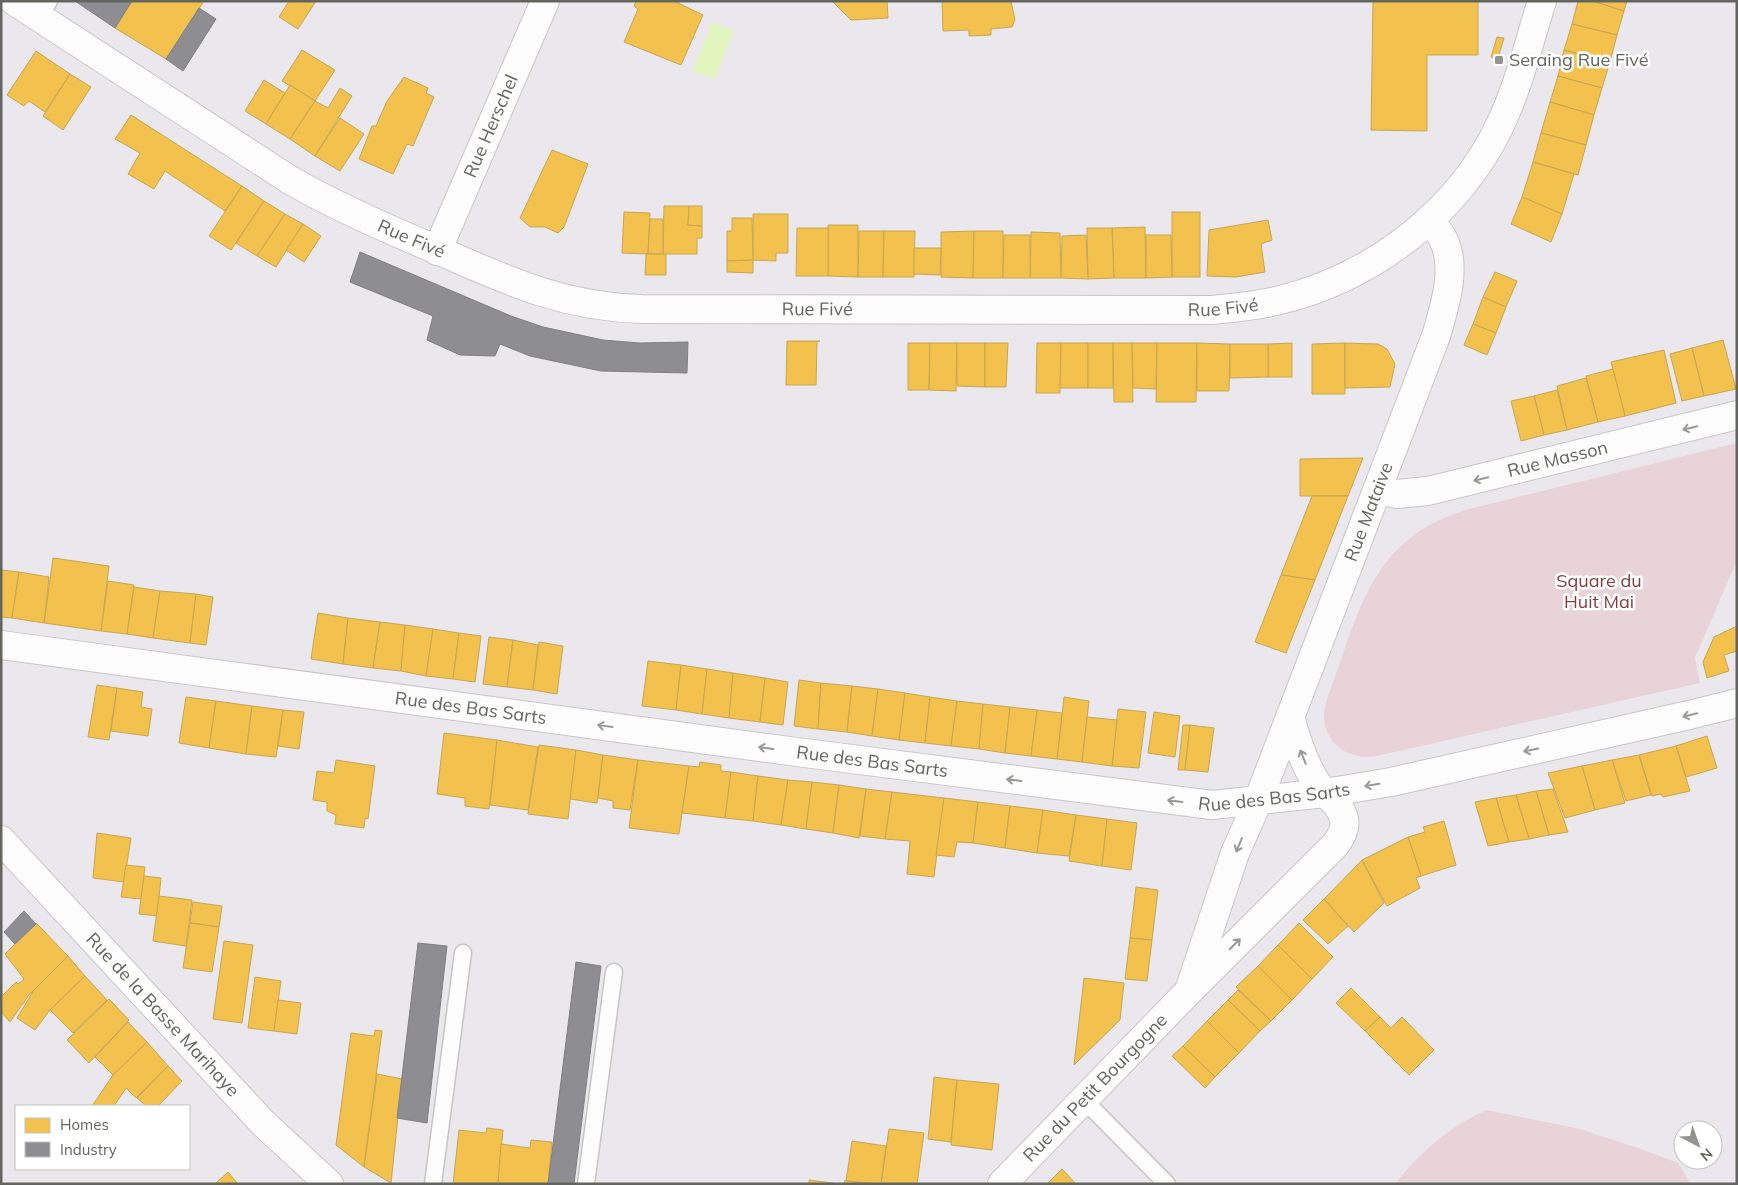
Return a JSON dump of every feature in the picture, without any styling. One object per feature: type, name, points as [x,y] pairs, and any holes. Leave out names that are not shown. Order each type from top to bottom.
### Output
[{"type":"street","name":"Rue Fivé","points":[[14,1],[44,9],[290,180],[358,216],[540,294],[610,308],[1212,310],[1278,301],[1335,281],[1371,264],[1429,220],[1453,194],[1480,159],[1501,122],[1542,1]]},
{"type":"street","name":"Rue Herschel","points":[[437,251],[545,1]]},
{"type":"street","name":"Rue Mataive","points":[[1258,801],[1436,336],[1446,301],[1448,254],[1442,237],[1429,220]]},
{"type":"street","name":"Rue Masson","points":[[1378,490],[1397,494],[1428,491],[1737,415]]},
{"type":"street","name":"Rue des Bas Sarts","points":[[1,644],[1185,803],[1212,805],[1325,794],[1390,782],[1689,716],[1737,702]]},
{"type":"street","name":"Rue du Petit Bourgogne","points":[[1002,1184],[1189,991],[1336,844],[1345,829],[1340,807],[1317,784],[1303,759],[1290,716]]},
{"type":"street","name":"Rue du Petit Bourgogne","points":[[1189,991],[1235,853],[1258,801]]},
{"type":"street","name":"Rue de la Basse Marihaye","points":[[1,840],[262,1122],[329,1184]]},
{"type":"lane","points":[[433,1184],[463,953]]},
{"type":"lane","points":[[586,1184],[614,972]]},
{"type":"lane","points":[[1084,1100],[1168,1184]]},
{"type":"green space","name":"Square du Huit Mai","points":[[1737,443],[1737,560],[1695,658],[1700,683],[1377,756],[1364,757],[1352,755],[1334,743],[1328,734],[1324,712],[1349,637],[1360,608],[1373,582],[1389,559],[1409,539],[1436,522],[1469,509]]},
{"type":"green space","points":[[1487,1110],[1580,1129],[1673,1161],[1673,1170],[1682,1170],[1691,1184],[1395,1184],[1436,1141],[1474,1116]]},
{"type":"shaded area","points":[[712,22],[734,31],[715,79],[692,71]]},
{"type":"building: Homes","points":[[132,1],[204,1],[166,59],[115,28]]},
{"type":"building: Homes","points":[[289,1],[316,1],[298,29],[279,17]]},
{"type":"building: Homes","points":[[636,1],[674,1],[703,15],[681,65],[624,42],[638,9],[634,6]]},
{"type":"building: Homes","points":[[832,1],[887,1],[888,18],[851,20]]},
{"type":"building: Homes","points":[[942,1],[1011,1],[1015,20],[1012,27],[991,29],[991,35],[969,36],[969,30],[943,31]]},
{"type":"building: Homes","points":[[1373,1],[1478,1],[1478,55],[1427,55],[1427,131],[1371,130]]},
{"type":"building: Homes","points":[[1578,1],[1593,1],[1624,11],[1617,35],[1572,24]]},
{"type":"building: Homes","points":[[1593,1],[1627,1],[1624,11]]},
{"type":"building: Homes","points":[[1572,24],[1617,35],[1610,62],[1564,50]]},
{"type":"building: Homes","points":[[1497,37],[1504,38],[1498,58],[1491,57]]},
{"type":"building: Homes","points":[[302,50],[335,70],[315,101],[282,81]]},
{"type":"building: Homes","points":[[1564,50],[1610,62],[1602,88],[1558,76]]},
{"type":"building: Homes","points":[[36,51],[70,74],[45,112],[29,101],[24,106],[7,95]]},
{"type":"building: Homes","points":[[70,74],[91,87],[63,130],[43,116]]},
{"type":"building: Homes","points":[[1558,76],[1602,88],[1594,115],[1550,102]]},
{"type":"building: Homes","points":[[404,77],[428,88],[426,93],[434,97],[413,146],[407,144],[393,174],[359,159],[372,126],[376,126],[387,101]]},
{"type":"building: Homes","points":[[264,80],[285,93],[266,124],[245,111]]},
{"type":"building: Homes","points":[[290,85],[315,101],[290,139],[266,124]]},
{"type":"building: Homes","points":[[340,88],[352,96],[315,156],[290,139],[315,101],[328,108]]},
{"type":"building: Homes","points":[[1550,102],[1594,115],[1586,145],[1541,133]]},
{"type":"building: Homes","points":[[131,115],[242,186],[225,211],[165,171],[154,189],[128,174],[140,153],[115,139]]},
{"type":"building: Homes","points":[[340,118],[364,134],[340,171],[315,156]]},
{"type":"building: Homes","points":[[1541,133],[1586,145],[1578,175],[1533,162]]},
{"type":"building: Homes","points":[[552,150],[588,164],[564,227],[558,233],[545,227],[530,227],[520,218]]},
{"type":"building: Homes","points":[[1533,162],[1574,174],[1562,214],[1522,197]]},
{"type":"building: Homes","points":[[242,186],[264,201],[231,250],[209,236]]},
{"type":"building: Homes","points":[[1522,197],[1562,214],[1551,242],[1511,224]]},
{"type":"building: Homes","points":[[264,201],[285,214],[257,256],[236,243]]},
{"type":"building: Homes","points":[[664,206],[689,206],[688,225],[702,226],[702,238],[697,238],[697,254],[663,254]]},
{"type":"building: Homes","points":[[689,206],[702,206],[702,226],[688,225]]},
{"type":"building: Homes","points":[[624,212],[650,213],[648,254],[622,253]]},
{"type":"building: Homes","points":[[1172,212],[1200,212],[1200,277],[1172,277]]},
{"type":"building: Homes","points":[[285,214],[303,224],[276,267],[257,256]]},
{"type":"building: Homes","points":[[753,214],[788,214],[788,253],[776,253],[776,261],[753,260]]},
{"type":"building: Homes","points":[[732,218],[752,218],[753,260],[727,261],[727,231],[732,231]]},
{"type":"building: Homes","points":[[650,219],[663,219],[663,254],[648,254]]},
{"type":"building: Homes","points":[[1268,220],[1272,240],[1261,244],[1265,272],[1236,277],[1207,276],[1209,230]]},
{"type":"building: Homes","points":[[303,224],[321,236],[304,262],[286,250]]},
{"type":"building: Homes","points":[[828,225],[858,225],[858,277],[828,276]]},
{"type":"building: Homes","points":[[1145,227],[1146,278],[1114,278],[1112,228]]},
{"type":"building: Homes","points":[[797,228],[828,228],[828,276],[796,276]]},
{"type":"building: Homes","points":[[1087,228],[1112,228],[1114,278],[1088,279]]},
{"type":"building: Homes","points":[[859,231],[884,231],[883,277],[858,277]]},
{"type":"building: Homes","points":[[884,231],[915,231],[914,277],[883,277]]},
{"type":"building: Homes","points":[[974,231],[973,278],[941,277],[941,232]]},
{"type":"building: Homes","points":[[974,231],[1003,231],[1003,278],[973,278]]},
{"type":"building: Homes","points":[[1031,232],[1060,233],[1061,278],[1030,278]]},
{"type":"building: Homes","points":[[1004,235],[1030,235],[1030,278],[1003,278]]},
{"type":"building: Homes","points":[[1086,235],[1088,279],[1061,278],[1062,236]]},
{"type":"building: Homes","points":[[1146,235],[1171,235],[1172,277],[1146,278]]},
{"type":"building: Homes","points":[[914,248],[941,248],[940,275],[914,274]]},
{"type":"building: Homes","points":[[646,254],[666,254],[666,275],[645,275]]},
{"type":"building: Homes","points":[[753,260],[753,273],[727,272],[727,261]]},
{"type":"building: Homes","points":[[1495,272],[1517,281],[1506,307],[1483,297]]},
{"type":"building: Homes","points":[[1483,297],[1506,307],[1496,333],[1473,324]]},
{"type":"building: Homes","points":[[1473,324],[1496,333],[1487,355],[1464,345]]},
{"type":"building: Homes","points":[[1723,340],[1736,389],[1704,396],[1692,348]]},
{"type":"building: Homes","points":[[787,341],[820,341],[817,342],[816,385],[786,385]]},
{"type":"building: Homes","points":[[908,343],[930,343],[929,390],[908,390]]},
{"type":"building: Homes","points":[[930,343],[957,343],[956,391],[929,390]]},
{"type":"building: Homes","points":[[957,343],[985,343],[985,387],[957,386]]},
{"type":"building: Homes","points":[[985,343],[1008,343],[1006,387],[985,387]]},
{"type":"building: Homes","points":[[1037,343],[1061,343],[1060,393],[1036,393]]},
{"type":"building: Homes","points":[[1061,343],[1088,343],[1088,388],[1060,388]]},
{"type":"building: Homes","points":[[1088,343],[1113,343],[1113,388],[1088,388]]},
{"type":"building: Homes","points":[[1113,343],[1132,343],[1133,402],[1114,402]]},
{"type":"building: Homes","points":[[1132,343],[1157,343],[1156,389],[1133,388]]},
{"type":"building: Homes","points":[[1157,343],[1197,343],[1196,402],[1156,402]]},
{"type":"building: Homes","points":[[1197,343],[1230,344],[1229,391],[1197,391]]},
{"type":"building: Homes","points":[[1292,343],[1292,377],[1268,377],[1268,344]]},
{"type":"building: Homes","points":[[1345,343],[1345,394],[1312,394],[1312,344]]},
{"type":"building: Homes","points":[[1345,343],[1378,344],[1387,349],[1395,364],[1390,387],[1345,388]]},
{"type":"building: Homes","points":[[1230,344],[1268,344],[1268,377],[1230,378]]},
{"type":"building: Homes","points":[[1692,348],[1704,396],[1682,401],[1670,354]]},
{"type":"building: Homes","points":[[1664,350],[1676,403],[1625,416],[1611,362]]},
{"type":"building: Homes","points":[[1613,369],[1625,416],[1598,422],[1586,376]]},
{"type":"building: Homes","points":[[1586,378],[1598,422],[1567,430],[1557,386]]},
{"type":"building: Homes","points":[[1557,390],[1567,430],[1544,435],[1534,396]]},
{"type":"building: Homes","points":[[1534,396],[1544,435],[1521,441],[1511,401]]},
{"type":"building: Homes","points":[[1363,458],[1348,496],[1300,496],[1300,459]]},
{"type":"building: Homes","points":[[1312,496],[1348,496],[1315,580],[1281,575]]},
{"type":"building: Homes","points":[[53,558],[109,566],[101,631],[44,623]]},
{"type":"building: Homes","points":[[1,570],[19,572],[12,618],[1,617]]},
{"type":"building: Homes","points":[[19,572],[49,577],[44,623],[12,618]]},
{"type":"building: Homes","points":[[1281,575],[1315,580],[1286,653],[1255,642]]},
{"type":"building: Homes","points":[[108,581],[134,585],[127,634],[101,631]]},
{"type":"building: Homes","points":[[134,587],[160,591],[153,638],[127,634]]},
{"type":"building: Homes","points":[[160,591],[196,594],[190,643],[153,638]]},
{"type":"building: Homes","points":[[196,594],[213,597],[206,645],[190,643]]},
{"type":"building: Homes","points":[[318,613],[348,618],[343,664],[311,659]]},
{"type":"building: Homes","points":[[348,618],[380,622],[373,668],[343,664]]},
{"type":"building: Homes","points":[[380,622],[405,625],[401,671],[373,668]]},
{"type":"building: Homes","points":[[405,625],[433,629],[426,676],[401,671]]},
{"type":"building: Homes","points":[[1737,626],[1737,651],[1724,655],[1729,671],[1707,678],[1703,662],[1714,637]]},
{"type":"building: Homes","points":[[433,629],[459,633],[453,679],[426,676]]},
{"type":"building: Homes","points":[[459,633],[481,636],[475,682],[453,679]]},
{"type":"building: Homes","points":[[489,637],[513,640],[507,687],[483,684]]},
{"type":"building: Homes","points":[[513,640],[538,645],[533,690],[507,687]]},
{"type":"building: Homes","points":[[539,642],[563,646],[557,694],[533,690]]},
{"type":"building: Homes","points":[[648,661],[681,665],[676,710],[642,706]]},
{"type":"building: Homes","points":[[681,665],[707,669],[702,714],[676,710]]},
{"type":"building: Homes","points":[[707,669],[733,673],[729,718],[702,714]]},
{"type":"building: Homes","points":[[733,673],[765,678],[760,722],[729,718]]},
{"type":"building: Homes","points":[[765,678],[788,682],[783,725],[760,722]]},
{"type":"building: Homes","points":[[799,680],[821,683],[818,729],[794,726]]},
{"type":"building: Homes","points":[[821,683],[852,686],[847,732],[818,729]]},
{"type":"building: Homes","points":[[97,685],[117,688],[109,740],[88,737]]},
{"type":"building: Homes","points":[[852,686],[878,689],[872,736],[847,732]]},
{"type":"building: Homes","points":[[117,688],[143,692],[141,707],[152,709],[148,736],[111,731]]},
{"type":"building: Homes","points":[[878,689],[905,693],[899,740],[872,736]]},
{"type":"building: Homes","points":[[905,693],[930,697],[925,743],[899,740]]},
{"type":"building: Homes","points":[[186,697],[216,701],[209,748],[179,743]]},
{"type":"building: Homes","points":[[930,697],[957,701],[951,746],[925,743]]},
{"type":"building: Homes","points":[[1064,697],[1089,701],[1082,762],[1057,759]]},
{"type":"building: Homes","points":[[216,701],[252,706],[246,754],[209,748]]},
{"type":"building: Homes","points":[[957,701],[983,704],[979,749],[951,746]]},
{"type":"building: Homes","points":[[983,704],[1010,707],[1005,753],[979,749]]},
{"type":"building: Homes","points":[[252,706],[283,710],[276,757],[246,754]]},
{"type":"building: Homes","points":[[1010,707],[1037,710],[1031,756],[1005,753]]},
{"type":"building: Homes","points":[[1118,709],[1146,712],[1139,768],[1112,766]]},
{"type":"building: Homes","points":[[283,710],[304,712],[299,749],[278,746]]},
{"type":"building: Homes","points":[[1037,710],[1062,713],[1057,759],[1031,756]]},
{"type":"building: Homes","points":[[1154,712],[1180,716],[1175,757],[1148,753]]},
{"type":"building: Homes","points":[[1087,717],[1117,720],[1112,766],[1082,762]]},
{"type":"building: Homes","points":[[1183,725],[1190,725],[1185,770],[1178,770]]},
{"type":"building: Homes","points":[[1190,725],[1214,728],[1208,772],[1185,770]]},
{"type":"building: Homes","points":[[444,733],[497,740],[489,809],[465,806],[465,798],[437,794]]},
{"type":"building: Homes","points":[[1707,736],[1717,768],[1686,777],[1676,746]]},
{"type":"building: Homes","points":[[497,740],[538,747],[528,810],[490,805]]},
{"type":"building: Homes","points":[[539,745],[576,750],[568,819],[528,814]]},
{"type":"building: Homes","points":[[1676,746],[1690,791],[1663,797],[1661,794],[1652,796],[1639,755]]},
{"type":"building: Homes","points":[[576,750],[603,755],[597,803],[570,799]]},
{"type":"building: Homes","points":[[603,755],[638,760],[630,810],[613,808],[613,801],[598,798]]},
{"type":"building: Homes","points":[[1639,755],[1651,795],[1626,801],[1612,760]]},
{"type":"building: Homes","points":[[336,760],[375,766],[368,819],[365,818],[364,828],[335,824],[336,815],[327,811],[327,802],[313,800],[317,771],[334,773]]},
{"type":"building: Homes","points":[[638,760],[689,766],[679,834],[629,828]]},
{"type":"building: Homes","points":[[1612,760],[1625,803],[1595,810],[1582,766]]},
{"type":"building: Homes","points":[[700,762],[721,765],[721,771],[731,772],[725,818],[682,813],[689,766],[699,767]]},
{"type":"building: Homes","points":[[1582,766],[1595,810],[1565,818],[1548,773]]},
{"type":"building: Homes","points":[[731,772],[758,776],[753,821],[725,818]]},
{"type":"building: Homes","points":[[758,776],[788,780],[781,825],[753,821]]},
{"type":"building: Homes","points":[[788,780],[812,782],[806,829],[781,825]]},
{"type":"building: Homes","points":[[812,782],[839,785],[833,833],[806,829]]},
{"type":"building: Homes","points":[[839,785],[866,789],[859,838],[833,833]]},
{"type":"building: Homes","points":[[866,789],[892,792],[885,839],[860,836]]},
{"type":"building: Homes","points":[[1553,789],[1568,832],[1549,835],[1536,791]]},
{"type":"building: Homes","points":[[1536,791],[1549,835],[1529,839],[1516,795]]},
{"type":"building: Homes","points":[[892,792],[944,798],[934,877],[907,874],[910,841],[885,839]]},
{"type":"building: Homes","points":[[1516,795],[1529,839],[1509,842],[1496,798]]},
{"type":"building: Homes","points":[[944,798],[978,802],[973,843],[957,842],[954,857],[936,855]]},
{"type":"building: Homes","points":[[1496,798],[1509,842],[1488,846],[1475,802]]},
{"type":"building: Homes","points":[[978,802],[1010,806],[1005,848],[973,843]]},
{"type":"building: Homes","points":[[1010,806],[1043,810],[1037,853],[1005,848]]},
{"type":"building: Homes","points":[[1043,810],[1076,815],[1069,856],[1037,853]]},
{"type":"building: Homes","points":[[1076,815],[1107,819],[1102,866],[1069,861]]},
{"type":"building: Homes","points":[[1107,819],[1137,823],[1131,870],[1102,866]]},
{"type":"building: Homes","points":[[1444,821],[1456,865],[1421,876],[1408,837],[1425,832],[1423,827]]},
{"type":"building: Homes","points":[[97,833],[131,838],[124,882],[93,878]]},
{"type":"building: Homes","points":[[1408,837],[1421,876],[1416,878],[1420,888],[1387,906],[1362,860]]},
{"type":"building: Homes","points":[[1362,860],[1384,903],[1354,932],[1324,899]]},
{"type":"building: Homes","points":[[126,865],[145,867],[141,899],[121,897]]},
{"type":"building: Homes","points":[[144,876],[161,878],[157,916],[139,914]]},
{"type":"building: Homes","points":[[1136,887],[1158,890],[1152,940],[1130,938]]},
{"type":"building: Homes","points":[[159,896],[192,900],[186,946],[153,941]]},
{"type":"building: Homes","points":[[1324,899],[1348,926],[1328,944],[1303,920]]},
{"type":"building: Homes","points":[[193,902],[222,906],[219,927],[190,923]]},
{"type":"building: Homes","points":[[36,923],[68,956],[29,995],[10,1022],[1,1012],[1,997],[16,982],[18,984],[24,979],[5,954]]},
{"type":"building: Homes","points":[[190,923],[219,927],[212,972],[183,968]]},
{"type":"building: Homes","points":[[1299,923],[1333,957],[1312,979],[1278,945]]},
{"type":"building: Homes","points":[[1130,938],[1152,940],[1147,981],[1125,979]]},
{"type":"building: Homes","points":[[224,941],[253,945],[242,1023],[213,1019]]},
{"type":"building: Homes","points":[[1278,945],[1312,979],[1292,1000],[1258,966]]},
{"type":"building: Homes","points":[[68,956],[85,976],[50,1010],[35,1030],[17,1018],[34,990]]},
{"type":"building: Homes","points":[[1258,966],[1292,1000],[1271,1021],[1236,987]]},
{"type":"building: Homes","points":[[85,976],[107,1000],[73,1033],[50,1010]]},
{"type":"building: Homes","points":[[255,977],[281,981],[274,1031],[248,1028]]},
{"type":"building: Homes","points":[[1084,978],[1124,983],[1120,1020],[1074,1065]]},
{"type":"building: Homes","points":[[1351,988],[1380,1017],[1365,1031],[1336,1003]]},
{"type":"building: Homes","points":[[1238,990],[1271,1021],[1260,1031],[1228,1000]]},
{"type":"building: Homes","points":[[109,999],[129,1020],[89,1063],[67,1040]]},
{"type":"building: Homes","points":[[278,1000],[301,1003],[297,1034],[274,1031]]},
{"type":"building: Homes","points":[[1228,1000],[1260,1031],[1239,1053],[1207,1021]]},
{"type":"building: Homes","points":[[1380,1017],[1391,1028],[1402,1017],[1434,1050],[1409,1075],[1365,1031]]},
{"type":"building: Homes","points":[[1207,1021],[1239,1053],[1215,1077],[1183,1046]]},
{"type":"building: Homes","points":[[128,1022],[147,1042],[114,1076],[95,1057]]},
{"type":"building: Homes","points":[[375,1030],[382,1031],[364,1167],[336,1145],[351,1033],[374,1036]]},
{"type":"building: Homes","points":[[147,1042],[168,1066],[136,1098],[126,1088],[115,1105],[93,1105],[113,1075]]},
{"type":"building: Homes","points":[[1183,1046],[1215,1077],[1205,1088],[1172,1056]]},
{"type":"building: Homes","points":[[168,1066],[182,1081],[159,1105],[145,1105],[137,1098]]},
{"type":"building: Homes","points":[[377,1074],[402,1079],[391,1183],[364,1167]]},
{"type":"building: Homes","points":[[934,1077],[957,1080],[951,1142],[928,1139]]},
{"type":"building: Homes","points":[[957,1080],[999,1084],[992,1150],[951,1145]]},
{"type":"building: Homes","points":[[487,1128],[503,1130],[498,1184],[453,1184],[459,1130],[486,1133]]},
{"type":"building: Homes","points":[[889,1129],[924,1133],[917,1184],[881,1184]]},
{"type":"building: Homes","points":[[531,1140],[552,1142],[548,1184],[498,1184],[501,1144],[530,1148]]},
{"type":"building: Homes","points":[[852,1141],[886,1146],[881,1184],[846,1181]]},
{"type":"building: Homes","points":[[1062,1169],[1076,1184],[1047,1184]]},
{"type":"building: Homes","points":[[228,1172],[238,1184],[215,1184]]},
{"type":"building: Homes","points":[[809,1180],[840,1184],[809,1184]]},
{"type":"building: Homes","points":[[846,1181],[868,1184],[844,1184]]},
{"type":"building: Industry","points":[[75,1],[132,1],[115,28]]},
{"type":"building: Industry","points":[[199,8],[216,19],[183,71],[166,59]]},
{"type":"building: Industry","points":[[360,252],[511,316],[543,327],[603,340],[640,343],[688,342],[687,373],[601,371],[530,356],[500,344],[495,356],[460,355],[427,340],[433,316],[350,282]]},
{"type":"building: Industry","points":[[24,911],[36,924],[15,944],[4,932]]},
{"type":"building: Industry","points":[[418,943],[447,946],[427,1123],[397,1118]]},
{"type":"building: Industry","points":[[576,962],[601,966],[574,1184],[548,1184]]},
{"type":"place","name":"Seraing Rue Fivé","points":[[1499,60]]}]
